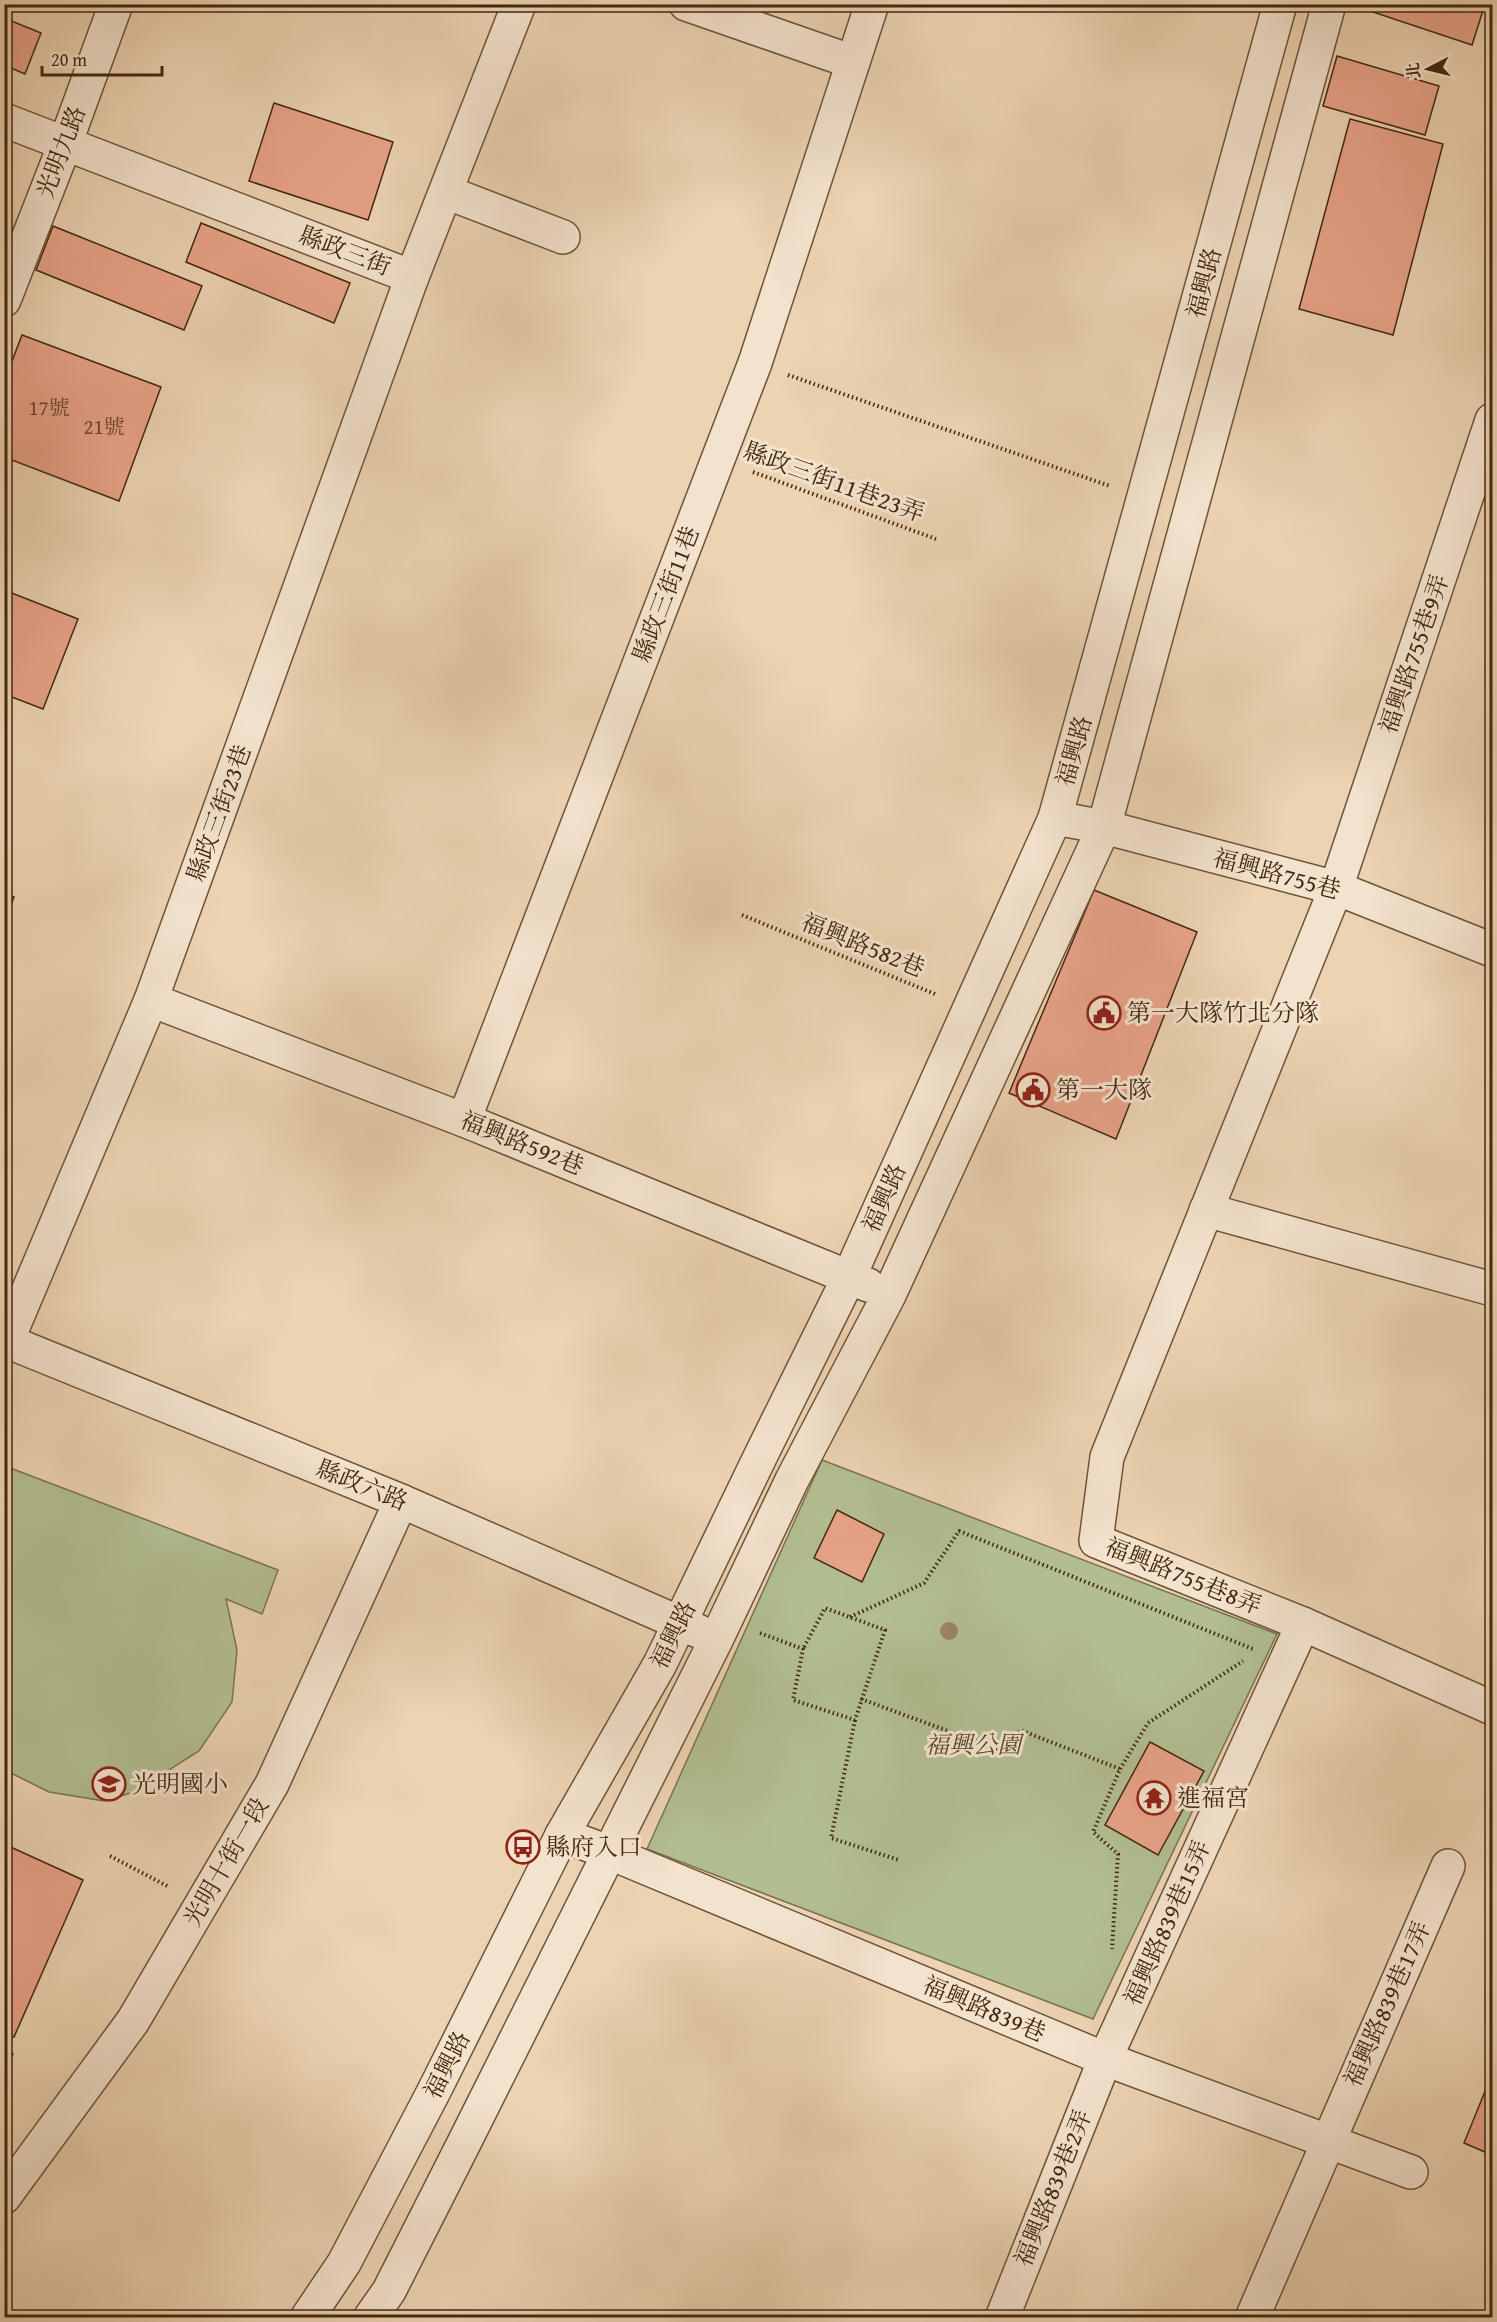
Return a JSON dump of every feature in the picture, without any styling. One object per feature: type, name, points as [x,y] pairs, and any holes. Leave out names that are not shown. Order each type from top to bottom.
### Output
[{"type":"street","name":"光明九路","points":[[4,300],[66,144],[116,4]]},
{"type":"street","name":"縣政三街","points":[[4,120],[412,277],[519,4]]},
{"type":"street","points":[[686,4],[853,62],[872,4]]},
{"type":"street","name":"福興路","points":[[307,2318],[344,2263],[434,2091],[562,1835],[660,1664],[849,1277],[1055,818],[1280,4]]},
{"type":"street","name":"福興路","points":[[370,2318],[389,2291],[464,2145],[608,1852],[716,1640],[792,1480],[889,1295],[1104,827],[1329,4]]},
{"type":"street","name":"縣政三街11巷","points":[[464,1120],[755,363],[853,62]]},
{"type":"street","points":[[446,192],[563,237]]},
{"type":"street","name":"縣政三街23巷","points":[[6,1340],[151,1000],[412,277]]},
{"type":"street","name":"福興路755巷9弄","points":[[1336,888],[1492,420]]},
{"type":"street","points":[[1145,498],[1194,495]]},
{"type":"street","name":"福興路755巷","points":[[1055,818],[1104,827],[1336,888],[1492,950]]},
{"type":"street","name":"福興路755巷8弄","points":[[1336,888],[1107,1457],[1095,1541],[1303,1624],[1492,1708]]},
{"type":"street","name":"福興路592巷","points":[[151,1000],[464,1120],[889,1295]]},
{"type":"street","points":[[1206,1210],[1492,1289]]},
{"type":"street","name":"縣政六路","points":[[6,1340],[401,1501],[680,1621],[716,1640]]},
{"type":"street","name":"光明十街一段","points":[[4,2197],[133,2021],[272,1784],[401,1501]]},
{"type":"street","name":"福興路839巷15弄","points":[[1105,2059],[1303,1624]]},
{"type":"street","name":"福興路839巷","points":[[562,1835],[608,1852],[1105,2059],[1411,2172]]},
{"type":"street","name":"福興路839巷17弄","points":[[1252,2318],[1448,1866]]},
{"type":"street","name":"福興路839巷2弄","points":[[1002,2318],[1105,2059]]},
{"type":"path","points":[[755,363],[1145,498]]},
{"type":"path","name":"縣政三街11巷23弄","points":[[718,459],[936,539]]},
{"type":"path","name":"福興路582巷","points":[[742,915],[969,1007]]},
{"type":"path","points":[[850,1617],[924,1583],[959,1531],[1259,1651],[1148,1723],[1120,1769],[1093,1832],[1118,1854],[1112,1957]]},
{"type":"path","points":[[855,1720],[793,1700],[803,1648],[825,1608],[885,1630],[855,1720],[831,1838],[899,1860]]},
{"type":"path","points":[[759,1633],[803,1648]]},
{"type":"path","points":[[861,1699],[1008,1753],[1020,1730],[1120,1769]]},
{"type":"path","points":[[110,1856],[175,1890]]},
{"type":"green space","name":"福興公園","points":[[822,1460],[1277,1634],[1093,2019],[647,1849]]},
{"type":"green space","points":[[5,1466],[278,1570],[262,1614],[226,1599],[237,1650],[232,1702],[199,1751],[134,1792],[104,1801],[49,1792],[5,1770]]},
{"type":"building","points":[[1362,4],[1485,4],[1472,45],[1361,8]]},
{"type":"building","points":[[4,18],[41,33],[25,74],[4,65]]},
{"type":"building","points":[[1337,56],[1439,86],[1425,135],[1323,106]]},
{"type":"building","points":[[274,103],[393,142],[368,220],[249,181]]},
{"type":"building","points":[[1350,119],[1443,144],[1393,335],[1299,309]]},
{"type":"building","points":[[201,223],[350,283],[334,323],[186,262]]},
{"type":"building","points":[[53,226],[202,286],[184,330],[36,270]]},
{"type":"building","points":[[22,335],[161,387],[119,501],[4,457],[4,382]]},
{"type":"building","points":[[4,590],[78,619],[43,709],[4,694]]},
{"type":"building","name":"第一大隊竹北分隊","points":[[1094,890],[1197,932],[1116,1139],[1009,1093]]},
{"type":"building","points":[[4,894],[14,897],[4,923]]},
{"type":"building","points":[[837,1510],[884,1534],[862,1582],[814,1558]]},
{"type":"building","name":"進福宮","points":[[1150,1742],[1204,1771],[1158,1855],[1105,1825]]},
{"type":"building","points":[[4,1844],[83,1880],[14,2037],[4,2033]]},
{"type":"building","points":[[4,2050],[13,2054],[4,2073]]},
{"type":"building","points":[[1488,2084],[1492,2085],[1492,2155],[1464,2143]]},
{"type":"place","name":"第一大隊竹北分隊","points":[[1104,1013]]},
{"type":"place","name":"第一大隊","points":[[1033,1090]]},
{"type":"place","name":"光明國小","points":[[109,1784]]},
{"type":"place","name":"進福宮","points":[[1154,1798]]},
{"type":"place","name":"縣府入口","points":[[523,1847]]}]
